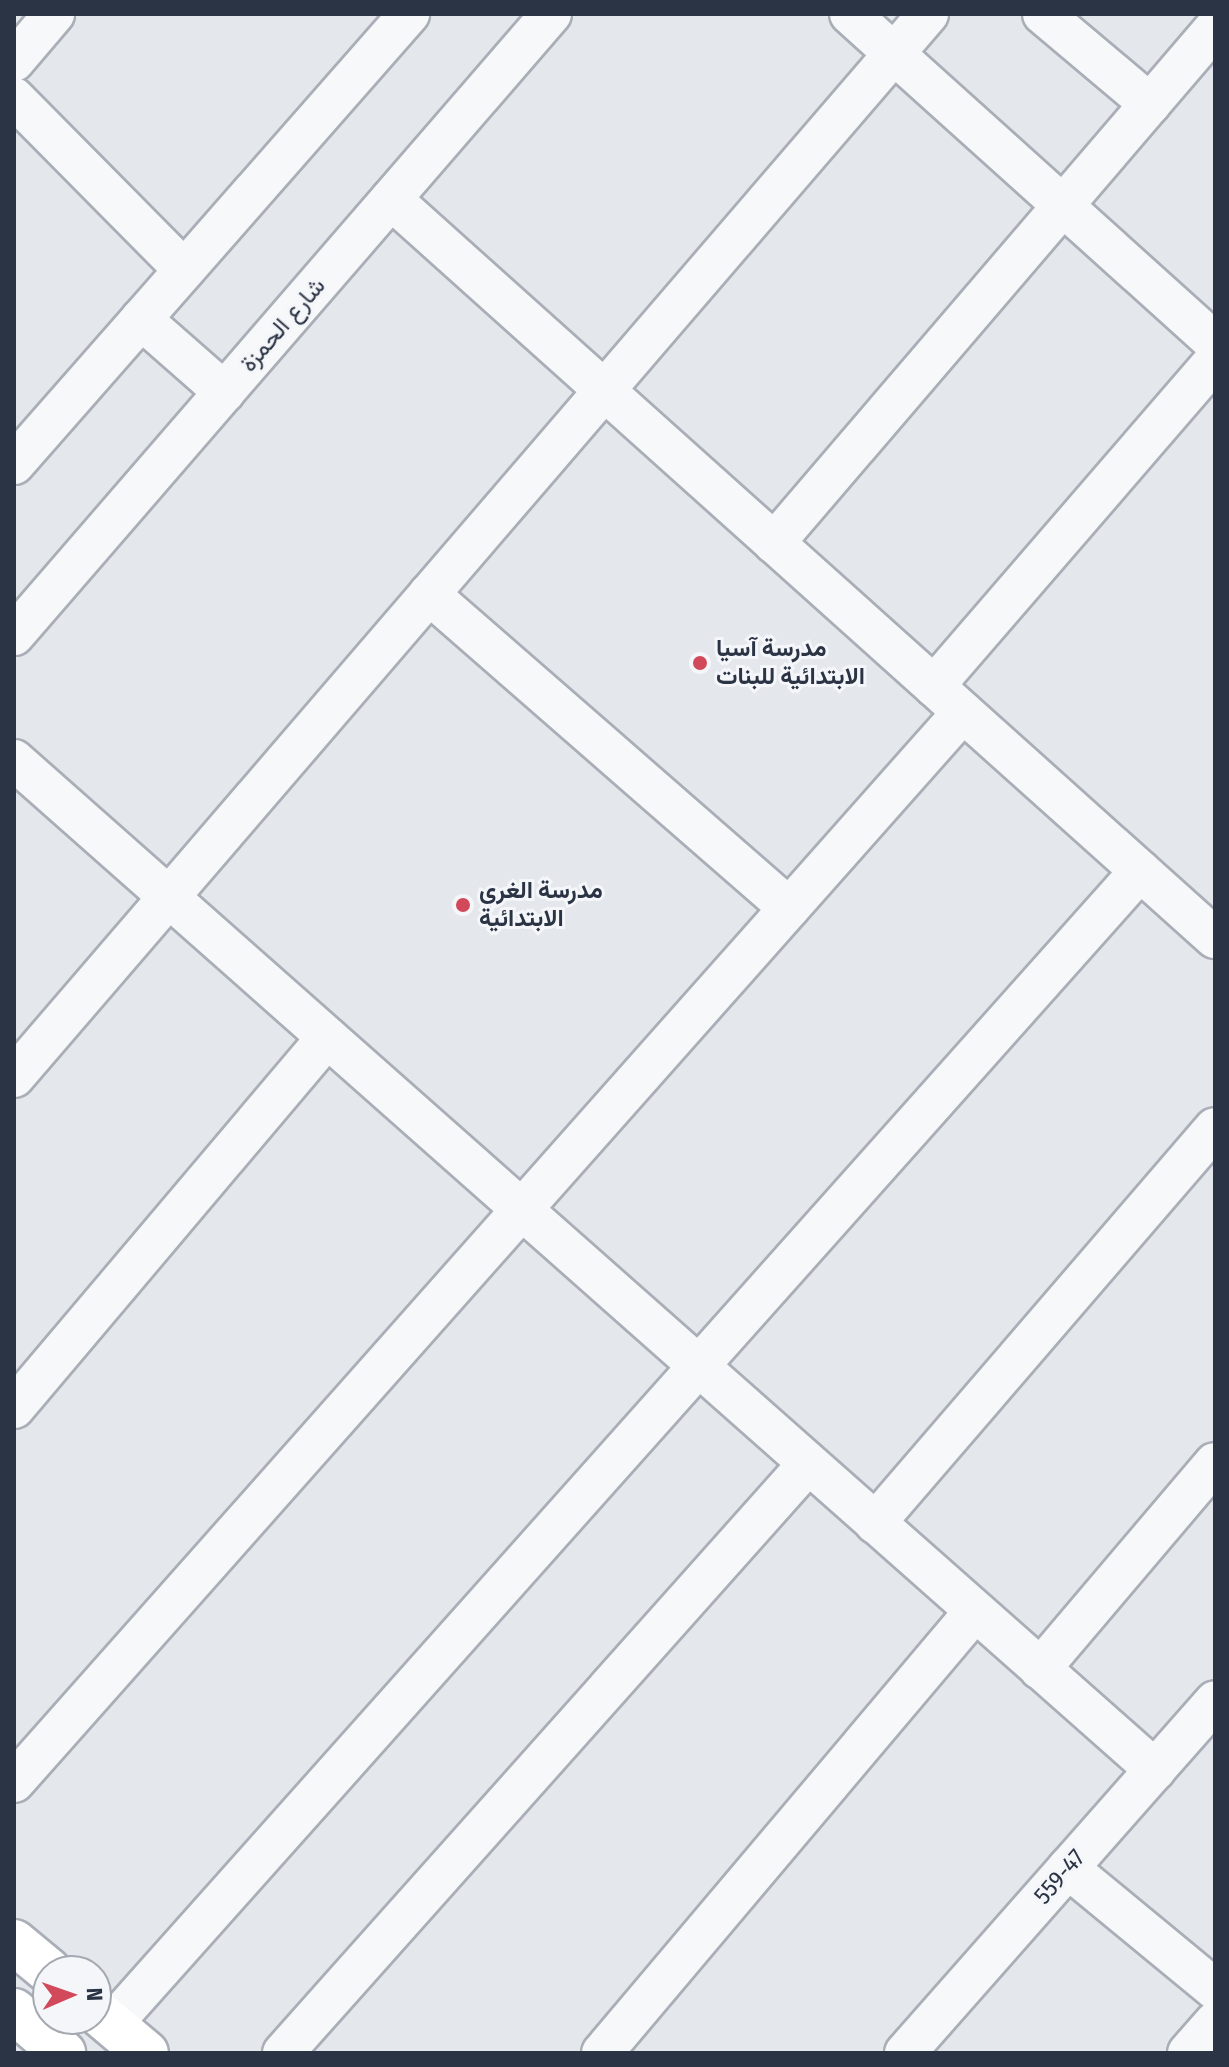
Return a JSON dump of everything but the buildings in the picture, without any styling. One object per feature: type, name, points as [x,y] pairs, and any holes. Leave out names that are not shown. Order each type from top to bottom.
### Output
[{"type":"main road","points":[[14,1942],[32,1957]]},
{"type":"main road","points":[[14,2011],[63,2053]]},
{"type":"main road","points":[[112,2024],[146,2053]]},
{"type":"street","points":[[14,61],[54,14]]},
{"type":"street","points":[[14,464],[409,14]]},
{"type":"street","name":"شارع الحمزة","points":[[14,635],[551,14]]},
{"type":"street","points":[[850,14],[1215,343]]},
{"type":"street","points":[[14,1077],[928,14]]},
{"type":"street","points":[[1043,14],[1150,104]]},
{"type":"street","points":[[774,543],[1215,28]]},
{"type":"street","points":[[14,98],[184,270]]},
{"type":"street","points":[[391,199],[1215,938]]},
{"type":"street","points":[[141,319],[224,392]]},
{"type":"street","points":[[934,686],[1215,360]]},
{"type":"street","points":[[429,594],[789,908]]},
{"type":"street","points":[[14,1782],[963,712]]},
{"type":"street","points":[[14,760],[1155,1770]]},
{"type":"street","points":[[112,2008],[700,1367],[1140,871]]},
{"type":"street","points":[[14,1408],[327,1037]]},
{"type":"street","points":[[875,1523],[1215,1128]]},
{"type":"street","points":[[1040,1669],[1215,1463]]},
{"type":"street","points":[[283,2053],[808,1464]]},
{"type":"street","points":[[602,2053],[975,1611]]},
{"type":"street","name":"559-47","points":[[905,2053],[1215,1701]]},
{"type":"street","points":[[1068,1868],[1215,1989]]},
{"type":"street","points":[[1188,2053],[1215,2022]]},
{"type":"place","name":"مدرسة آسيا الابتدائية للبنات","points":[[700,663]]},
{"type":"place","name":"مدرسة الغري الابتدائية","points":[[463,905]]}]
